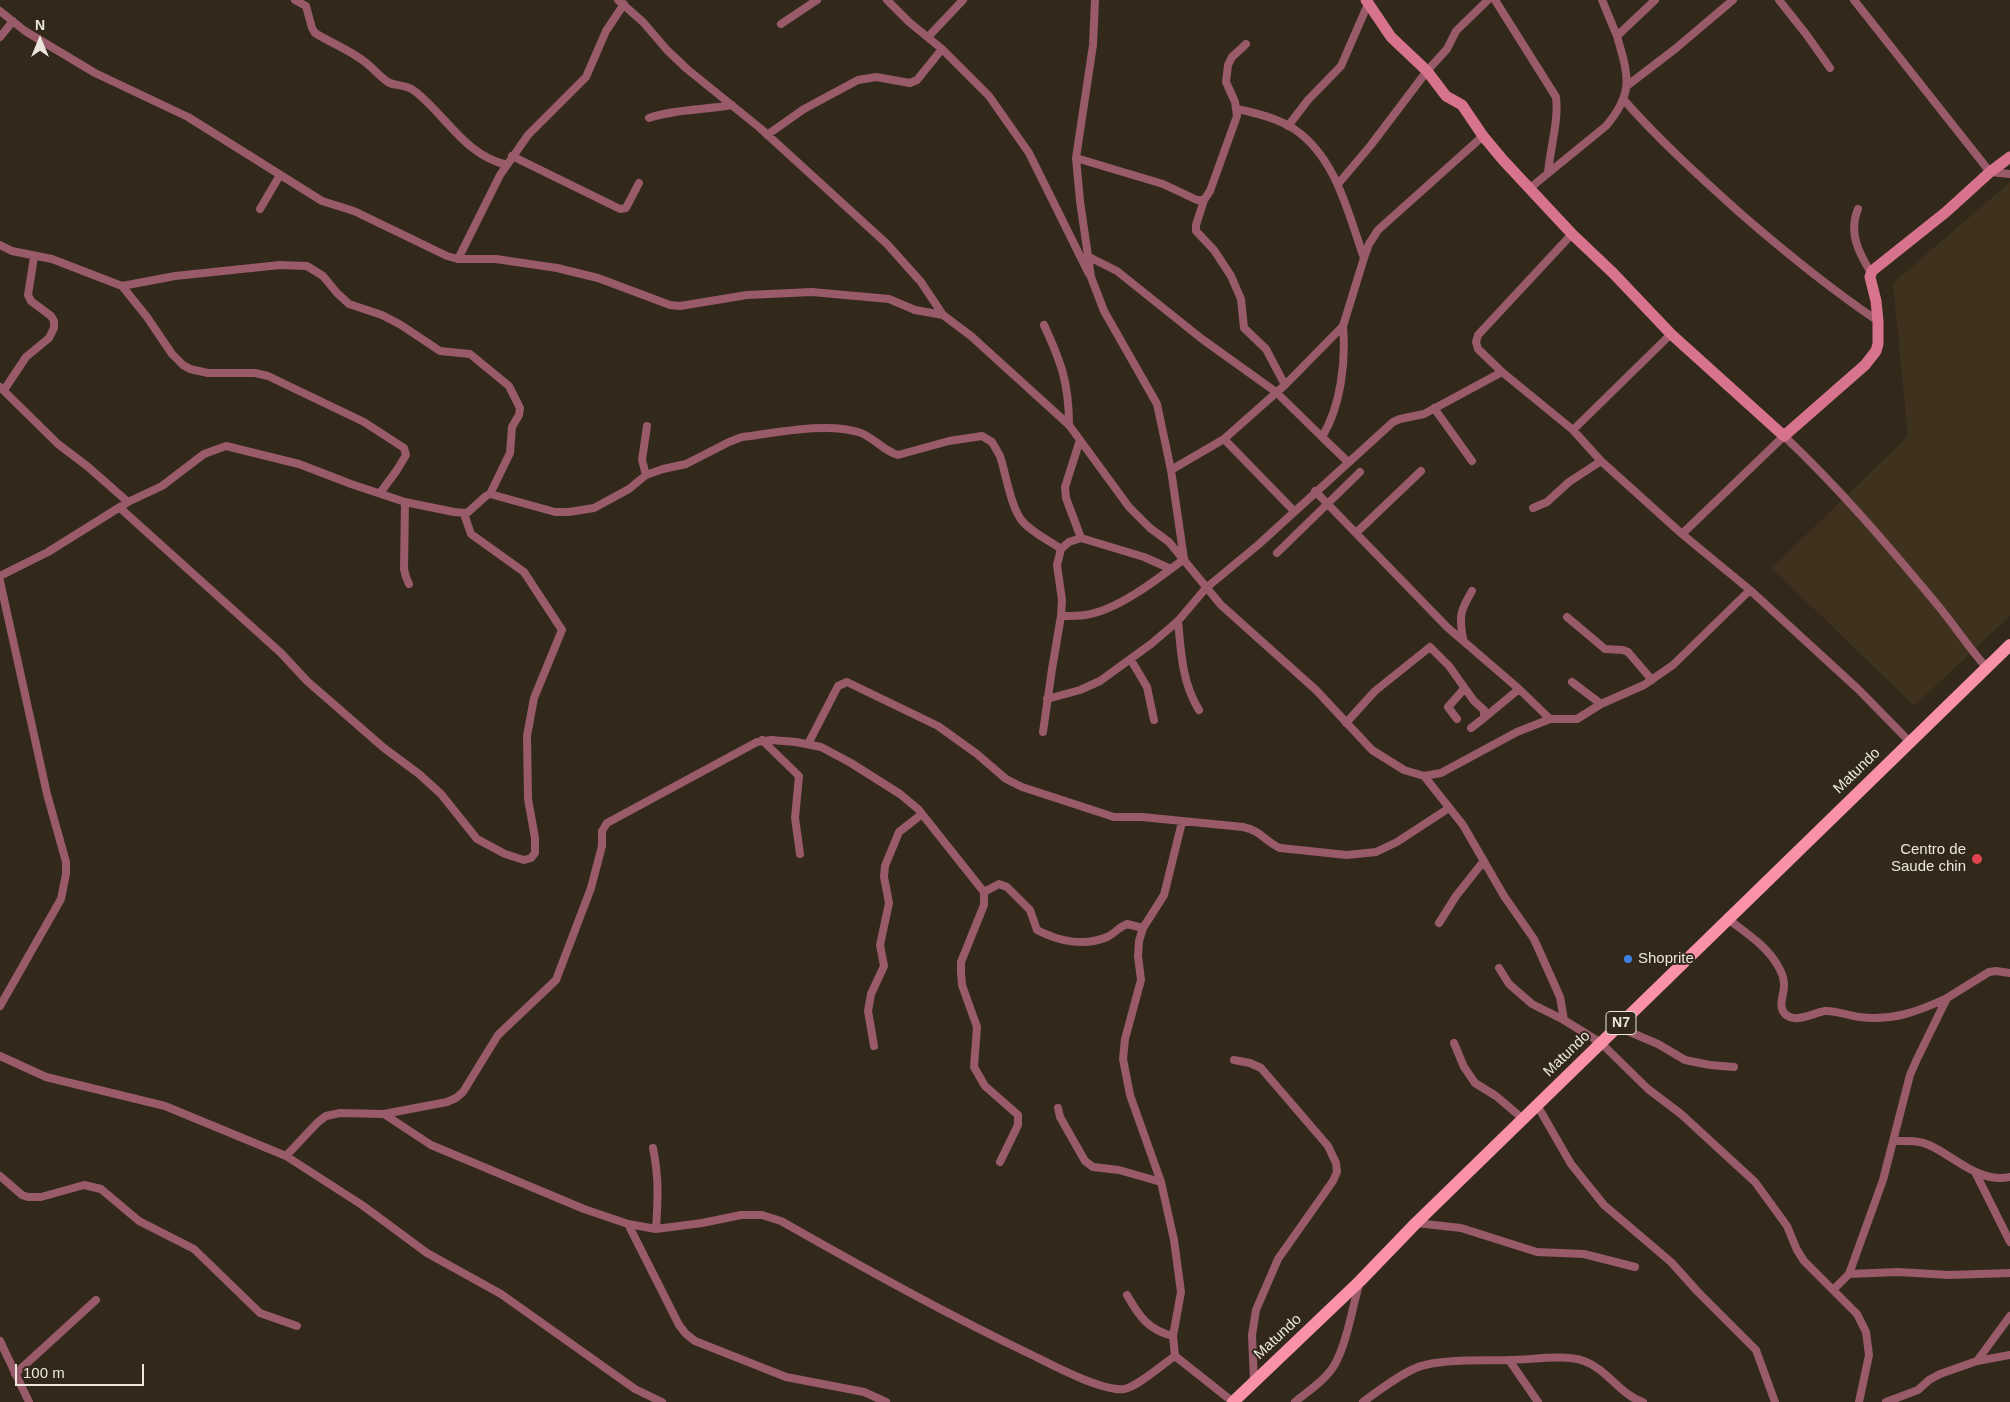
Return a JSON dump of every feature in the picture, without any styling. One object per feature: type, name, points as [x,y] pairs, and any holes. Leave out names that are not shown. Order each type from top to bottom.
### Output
[{"type":"main road","name":"Matundo","points":[[1233,1402],[1360,1281],[1416,1223],[2010,645]]},
{"type":"street","points":[[295,0],[306,6],[315,34],[354,54],[387,82],[404,85],[416,92],[445,119],[474,151],[490,160],[507,165]]},
{"type":"street","points":[[780,24],[817,0]]},
{"type":"street","points":[[887,0],[942,48],[989,96],[1025,146],[1091,277],[1104,312],[1157,404],[1171,470],[1184,559]]},
{"type":"street","points":[[928,37],[963,0]]},
{"type":"street","points":[[1091,277],[1080,202],[1076,158],[1093,45],[1095,0]]},
{"type":"street","points":[[1338,184],[1371,146],[1427,71],[1447,49],[1456,31],[1488,0]]},
{"type":"street","points":[[1495,0],[1556,97],[1558,110],[1550,147],[1548,173]]},
{"type":"street","points":[[1530,188],[1606,126],[1613,118],[1623,99],[1628,85],[1627,72],[1602,0]]},
{"type":"street","points":[[1616,36],[1655,0]]},
{"type":"street","points":[[1628,85],[1675,49],[1733,0]]},
{"type":"street","points":[[1778,0],[1830,68]]},
{"type":"street","points":[[1854,0],[1990,172],[2010,174]]},
{"type":"street","points":[[458,259],[492,187],[512,156],[541,120],[586,77],[621,2],[644,22],[668,50],[767,135],[887,244],[921,282],[943,315],[971,336],[1069,425],[1129,506],[1150,528],[1169,542],[1221,605],[1316,690],[1372,750],[1404,770],[1424,776],[1441,773],[1517,732],[1550,719],[1577,719],[1601,704],[1652,680],[1673,665],[1750,590]]},
{"type":"street","points":[[1367,2],[1391,37],[1427,71],[1445,95],[1462,105],[1483,136],[1572,234],[1613,273],[1671,334],[1814,465],[1887,545],[1937,604],[1987,668]]},
{"type":"street","points":[[1288,126],[1308,100],[1340,66],[1367,2]]},
{"type":"street","points":[[0,11],[25,31],[95,73],[188,117],[322,201],[354,211],[437,251],[458,259],[489,259],[557,268],[598,278],[670,306],[747,295],[812,292],[890,299],[916,310],[943,315]]},
{"type":"street","points":[[0,38],[13,22]]},
{"type":"street","points":[[1246,44],[1232,56],[1226,74],[1226,82],[1236,109],[1236,116],[1210,191],[1204,200],[1196,224],[1196,231],[1214,250],[1231,276],[1241,300],[1244,328],[1266,349],[1285,385]]},
{"type":"street","points":[[767,135],[804,109],[858,80],[876,77],[910,83],[917,80],[942,48]]},
{"type":"street","points":[[1623,99],[1709,185],[1743,215],[1809,272],[1878,321]]},
{"type":"street","points":[[649,118],[661,114],[707,110],[732,105]]},
{"type":"street","points":[[1236,109],[1259,114],[1288,126],[1304,138],[1324,160],[1338,184],[1364,258]]},
{"type":"street","points":[[1322,436],[1329,426],[1344,364],[1343,326],[1369,244],[1378,230],[1483,136]]},
{"type":"street","points":[[512,156],[620,209],[626,208],[638,184]]},
{"type":"street","points":[[1871,273],[2010,157]]},
{"type":"street","points":[[1076,158],[1163,184],[1197,200],[1204,200]]},
{"type":"street","points":[[260,209],[280,174]]},
{"type":"street","points":[[1682,534],[1784,436],[1872,357],[1878,344],[1878,321],[1871,273],[1856,244],[1855,222],[1858,209]]},
{"type":"street","points":[[1572,234],[1476,338],[1478,348],[1502,372],[1573,430],[1601,461],[1682,534],[1750,590],[1858,689],[1910,742]]},
{"type":"street","points":[[0,245],[12,251],[52,260],[122,286],[147,317],[172,354],[190,369],[208,373],[255,373],[268,376],[364,422],[404,448],[406,455],[380,492]]},
{"type":"street","points":[[34,257],[28,296],[31,301],[51,316],[54,321],[54,328],[49,338],[26,357],[2,389],[58,444],[87,466],[128,502]]},
{"type":"street","points":[[1089,258],[1117,271],[1202,339],[1276,392],[1348,462]]},
{"type":"street","points":[[0,576],[48,552],[128,502],[162,486],[204,454],[226,446],[299,464],[405,502],[464,514],[490,494],[510,453],[512,427],[519,415],[520,408],[509,386],[470,354],[440,351],[401,325],[382,315],[349,304],[337,294],[323,276],[307,266],[293,264],[175,276],[122,286]]},
{"type":"street","points":[[1044,325],[1065,375],[1069,398],[1069,425]]},
{"type":"street","points":[[1171,470],[1224,439],[1285,385],[1343,326]]},
{"type":"street","points":[[1573,430],[1671,334]]},
{"type":"street","points":[[1047,699],[1092,685],[1131,660],[1178,621],[1206,588],[1258,545],[1315,491],[1393,422],[1420,415],[1502,372]]},
{"type":"street","points":[[1434,408],[1472,461]]},
{"type":"street","points":[[646,475],[642,460],[647,426]]},
{"type":"street","points":[[490,494],[540,509],[569,512],[594,508],[629,489],[646,475],[686,464],[742,437],[829,427],[850,429],[865,434],[898,455],[949,441],[982,436],[992,442],[1000,456],[1021,521],[1031,530],[1061,548]]},
{"type":"street","points":[[1224,439],[1294,511]]},
{"type":"street","points":[[1080,440],[1065,487],[1066,498],[1081,538]]},
{"type":"street","points":[[1533,508],[1547,502],[1569,482],[1601,461]]},
{"type":"street","points":[[1356,533],[1421,471]]},
{"type":"street","points":[[1277,553],[1360,472]]},
{"type":"street","points":[[1315,491],[1447,627],[1550,719]]},
{"type":"street","points":[[405,502],[404,569],[409,584]]},
{"type":"street","points":[[120,508],[281,653],[307,681],[384,748],[419,774],[441,794],[477,839],[506,854],[524,860],[531,858],[535,854],[535,838],[528,793],[527,745],[531,708],[562,630],[524,572],[471,534],[464,514]]},
{"type":"street","points":[[1043,732],[1062,616],[1062,600],[1057,565],[1061,548],[1068,542],[1081,538],[1144,557],[1171,569]]},
{"type":"street","points":[[1062,616],[1087,615],[1108,607],[1138,592],[1184,559]]},
{"type":"street","points":[[0,581],[47,794],[66,862],[66,874],[61,899],[0,1006]]},
{"type":"street","points":[[1462,639],[1461,611],[1472,591]]},
{"type":"street","points":[[1567,616],[1605,650],[1623,650],[1628,652],[1652,680]]},
{"type":"street","points":[[1178,621],[1184,677],[1198,710]]},
{"type":"street","points":[[1346,722],[1375,691],[1428,647],[1432,647],[1449,666],[1464,689],[1484,710],[1484,718]]},
{"type":"street","points":[[1131,660],[1147,688],[1154,720]]},
{"type":"street","points":[[808,744],[838,686],[847,682],[938,726],[1013,784],[1104,815],[1243,827],[1253,829],[1270,843],[1280,848],[1347,855],[1383,850],[1449,808]]},
{"type":"street","points":[[1572,682],[1601,704]]},
{"type":"street","points":[[1457,719],[1448,707],[1464,689]]},
{"type":"street","points":[[1471,728],[1519,690]]},
{"type":"street","points":[[762,740],[799,776],[795,818],[800,854]]},
{"type":"street","points":[[286,1156],[326,1116],[340,1113],[384,1114],[447,1102],[463,1092],[498,1035],[554,983],[591,888],[602,846],[602,830],[607,823],[678,783],[762,740],[796,742],[821,747],[852,763],[900,794],[922,814],[984,892],[984,905],[960,972],[962,985],[977,1028],[974,1067],[985,1086],[1018,1115],[1018,1125],[1000,1162]]},
{"type":"street","points":[[1424,776],[1463,825],[1484,862],[1534,939],[1560,997],[1564,1020]]},
{"type":"street","points":[[874,1046],[868,1011],[871,994],[884,966],[880,945],[889,903],[884,866],[899,832],[922,814]]},
{"type":"street","points":[[1182,822],[1164,895],[1143,928],[1138,948],[1141,980],[1125,1039],[1123,1059],[1130,1095],[1161,1182],[1174,1240],[1181,1285],[1181,1300],[1173,1336],[1175,1356],[1233,1402]]},
{"type":"street","points":[[1439,923],[1456,896],[1484,862]]},
{"type":"street","points":[[984,892],[999,884],[1007,887],[1030,910],[1037,930],[1062,940],[1088,942],[1108,937],[1127,924],[1143,928]]},
{"type":"street","points":[[1728,919],[1767,950],[1778,966],[1784,985],[1781,1006],[1786,1014],[1791,1017],[1804,1017],[1826,1011],[1849,1016],[1879,1019],[1896,1017],[1948,998],[1989,972],[2010,973]]},
{"type":"street","points":[[1499,968],[1505,980],[1524,998],[1600,1043],[1648,1089],[1681,1114],[1756,1182],[1787,1226],[1804,1261],[1857,1314],[1866,1332],[1869,1355],[1858,1402]]},
{"type":"street","points":[[1834,1289],[1849,1274],[1883,1180],[1910,1075],[1948,998]]},
{"type":"street","points":[[1618,1027],[1658,1044],[1685,1060],[1734,1067]]},
{"type":"street","points":[[1454,1043],[1464,1067],[1475,1083],[1496,1096],[1523,1119]]},
{"type":"street","points":[[0,1056],[46,1077],[166,1106],[286,1156],[362,1205],[427,1253],[501,1294],[635,1389],[662,1402]]},
{"type":"street","points":[[1234,1060],[1257,1065],[1282,1090],[1302,1118],[1328,1146],[1336,1163],[1337,1172],[1333,1182],[1278,1259],[1256,1310],[1252,1335],[1254,1381]]},
{"type":"street","points":[[1538,1105],[1567,1157],[1604,1205],[1671,1262],[1756,1350],[1761,1359],[1775,1402]]},
{"type":"street","points":[[1058,1108],[1060,1116],[1085,1161],[1093,1166],[1120,1170],[1161,1182]]},
{"type":"street","points":[[384,1114],[431,1145],[584,1209],[628,1224],[656,1229],[702,1223],[741,1215],[762,1215],[782,1220],[959,1320],[1068,1373],[1114,1388],[1124,1389],[1133,1386],[1175,1356]]},
{"type":"street","points":[[1894,1141],[1914,1141],[1928,1145],[1975,1172],[1997,1178],[2010,1177]]},
{"type":"street","points":[[653,1148],[658,1174],[656,1229]]},
{"type":"street","points":[[1975,1172],[2010,1242]]},
{"type":"street","points":[[0,1176],[28,1198],[41,1198],[84,1185],[101,1189],[139,1220],[194,1249],[264,1316],[297,1326]]},
{"type":"street","points":[[1416,1223],[1461,1228],[1537,1252],[1584,1254],[1634,1267]]},
{"type":"street","points":[[628,1224],[679,1325],[695,1340],[786,1377],[864,1392],[886,1402]]},
{"type":"street","points":[[1849,1274],[1898,1272],[1949,1275],[2010,1272]]},
{"type":"street","points":[[1295,1402],[1324,1377],[1334,1365],[1340,1351],[1360,1281]]},
{"type":"street","points":[[1127,1295],[1140,1317],[1160,1332],[1173,1336]]},
{"type":"street","points":[[15,1374],[96,1300]]},
{"type":"street","points":[[1977,1361],[2010,1316]]},
{"type":"street","points":[[0,1341],[29,1402]]},
{"type":"street","points":[[1886,1402],[1918,1390],[1929,1380],[1940,1374],[1977,1361],[2010,1355]]},
{"type":"street","points":[[1363,1402],[1424,1365],[1543,1358],[1575,1359],[1585,1362],[1594,1366],[1629,1396],[1643,1402]]},
{"type":"street","points":[[1509,1360],[1538,1402]]},
{"type":"shaded area","points":[[2010,182],[2010,616],[1914,706],[1772,568],[1908,436],[1893,283]]},
{"type":"place","name":"Centro de Saude chin","points":[[1977,859]]},
{"type":"place","name":"Shoprite","points":[[1628,959]]}]
